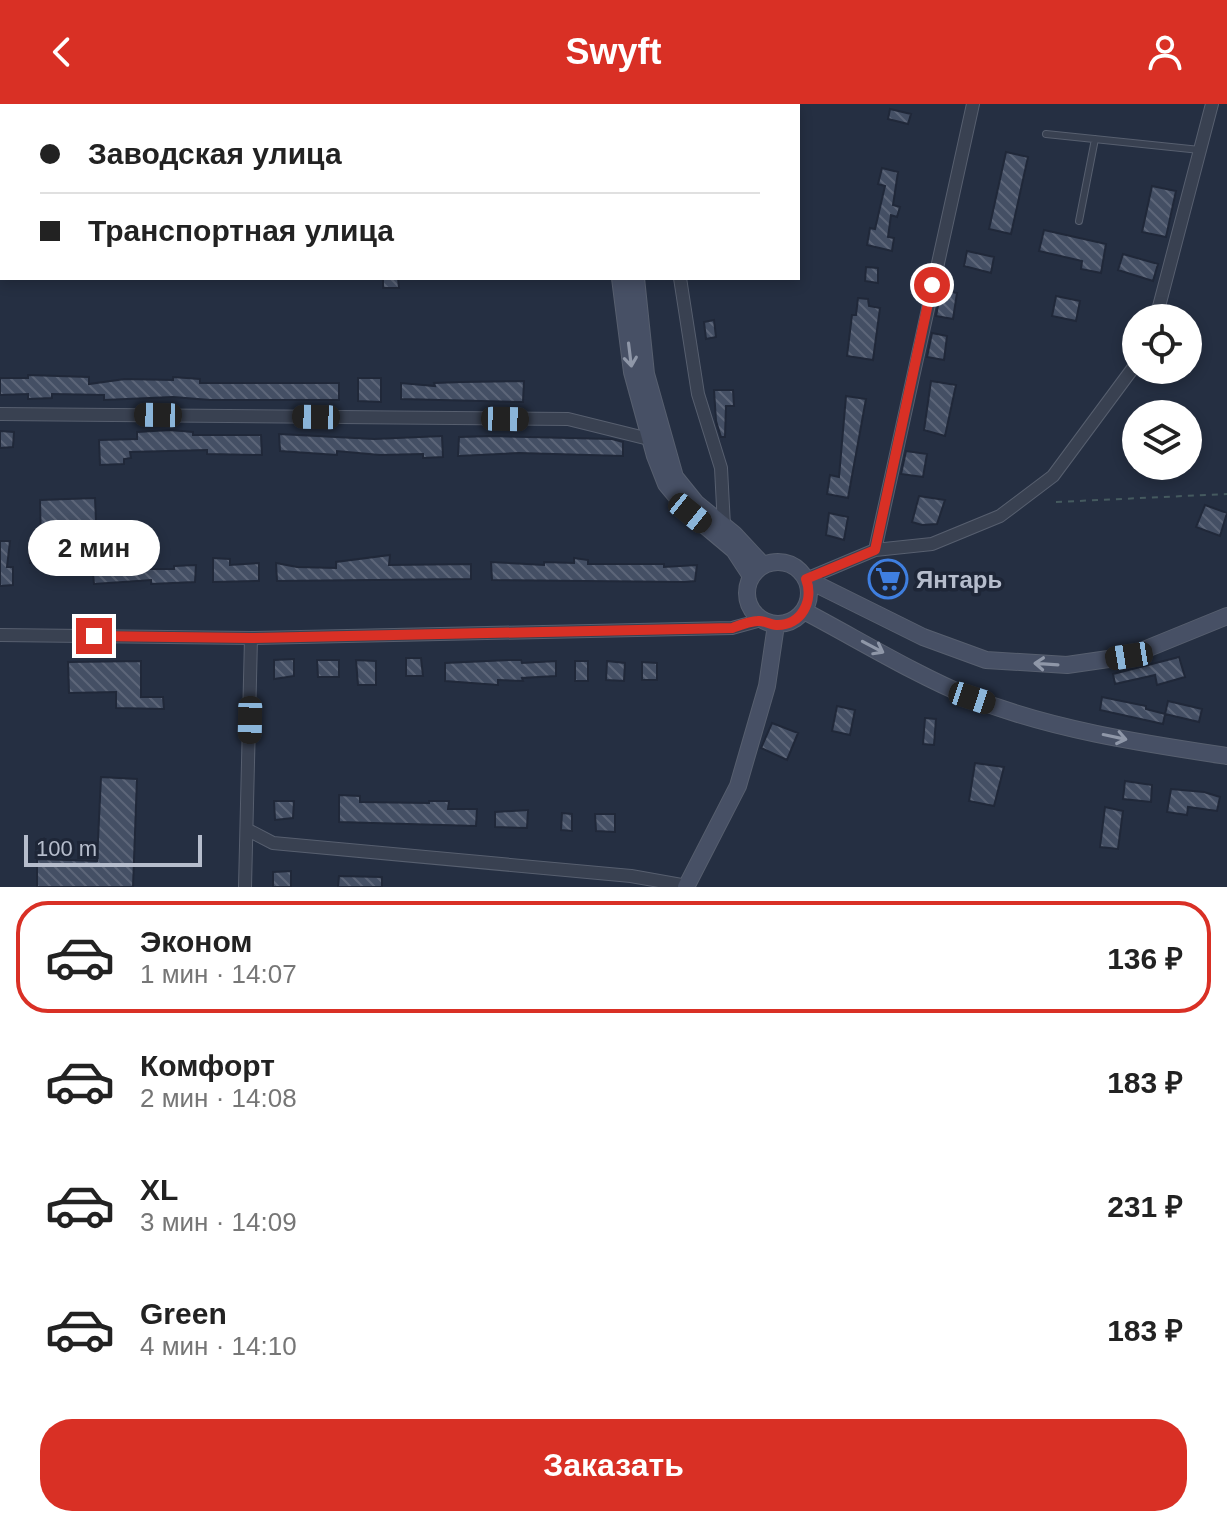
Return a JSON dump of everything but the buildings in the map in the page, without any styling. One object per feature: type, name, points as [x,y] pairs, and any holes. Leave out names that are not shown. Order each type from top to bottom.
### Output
[{"type":"main road","points":[[620,280],[632,372],[658,441],[675,477],[696,503],[724,526],[757,570]]},
{"type":"main road","points":[[636,280],[646,374],[666,484],[690,513],[757,570]]},
{"type":"main road","points":[[806,579],[809,595],[804,611],[792,621],[768,622],[753,613],[746,595],[757,570],[773,562],[792,565],[806,579],[923,637],[986,660],[1067,665],[1129,656],[1227,616]]},
{"type":"main road","points":[[804,611],[972,698],[1047,723],[1158,746],[1227,756]]},
{"type":"main road","points":[[687,887],[738,786],[767,686],[768,622]]},
{"type":"street","points":[[875,550],[973,104]]},
{"type":"street","points":[[1160,304],[1212,104]]},
{"type":"street","points":[[680,280],[698,394],[721,468],[724,526]]},
{"type":"street","points":[[806,579],[875,550],[932,544],[1000,516],[1053,476],[1122,383]]},
{"type":"street","points":[[0,414],[568,419],[658,441]]},
{"type":"street","points":[[0,635],[251,638],[732,628],[768,622]]},
{"type":"street","points":[[245,887],[251,638]]},
{"type":"street","points":[[248,830],[273,843],[631,876],[687,887]]},
{"type":"lane","points":[[1046,134],[1200,150]]},
{"type":"lane","points":[[1079,221],[1095,139]]},
{"type":"path","points":[[1056,502],[1227,494]]},
{"type":"place","name":"Янтарь","points":[[888,579]]},
{"type":"route","points":[[94,636],[251,638],[732,628],[761,620],[776,625],[792,621],[799,617],[808,603],[806,579],[875,550],[932,285]]}]
